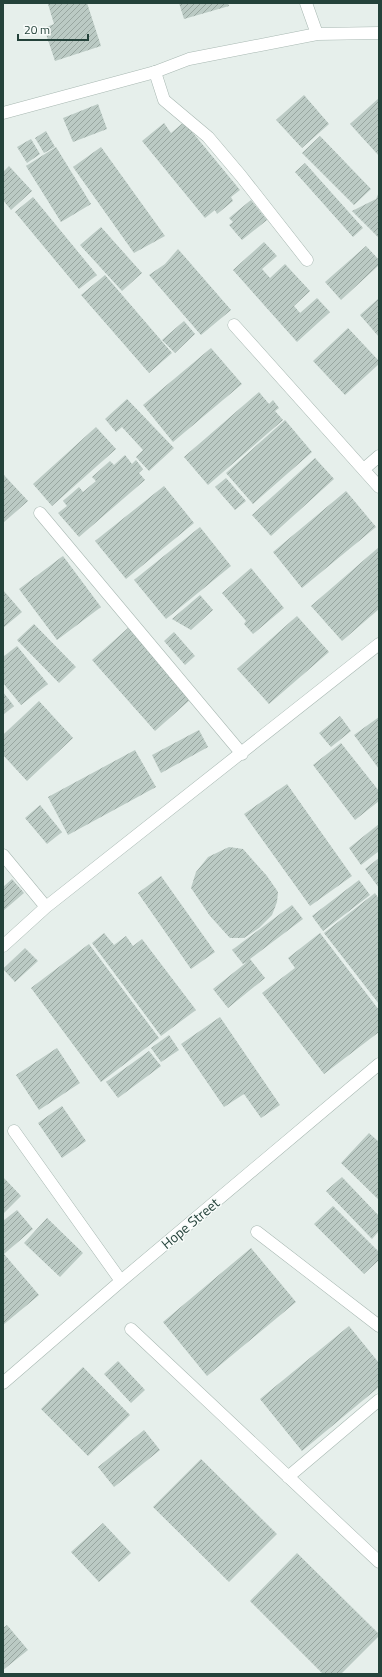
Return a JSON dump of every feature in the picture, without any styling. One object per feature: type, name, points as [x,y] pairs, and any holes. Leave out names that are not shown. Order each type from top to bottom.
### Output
[{"type":"street","points":[[306,3],[317,34]]},
{"type":"street","points":[[3,113],[155,72],[189,59],[317,34],[379,33]]},
{"type":"street","points":[[155,72],[164,100],[208,137],[241,176],[307,260]]},
{"type":"street","points":[[234,325],[379,487]]},
{"type":"street","points":[[364,469],[379,456]]},
{"type":"street","points":[[40,513],[242,754]]},
{"type":"street","points":[[3,946],[46,907],[242,754],[379,644]]},
{"type":"street","points":[[3,855],[46,907]]},
{"type":"street","name":"Hope Street","points":[[3,1383],[121,1281],[379,1064]]},
{"type":"street","points":[[14,1131],[121,1281]]},
{"type":"street","points":[[257,1232],[379,1326]]},
{"type":"street","points":[[131,1329],[379,1562]]},
{"type":"street","points":[[288,1477],[379,1400]]},
{"type":"building","points":[[87,3],[101,46],[55,61],[44,28],[54,24],[48,4]]},
{"type":"building","points":[[179,3],[228,3],[229,6],[184,19]]},
{"type":"building","points":[[304,95],[329,124],[302,148],[276,120]]},
{"type":"building","points":[[379,98],[379,156],[350,124]]},
{"type":"building","points":[[98,104],[107,129],[73,142],[63,118]]},
{"type":"building","points":[[184,122],[240,190],[231,197],[233,201],[217,214],[215,210],[205,218],[142,141],[164,123],[171,133]]},
{"type":"building","points":[[46,131],[55,147],[44,153],[35,138]]},
{"type":"building","points":[[320,136],[371,189],[354,205],[302,153]]},
{"type":"building","points":[[31,139],[40,154],[27,163],[17,147]]},
{"type":"building","points":[[56,147],[91,204],[61,222],[26,166]]},
{"type":"building","points":[[101,147],[165,236],[134,253],[73,167]]},
{"type":"building","points":[[305,163],[363,228],[353,237],[295,172]]},
{"type":"building","points":[[9,166],[32,191],[11,210],[3,200],[3,172]]},
{"type":"building","points":[[379,192],[379,238],[352,211],[376,199]]},
{"type":"building","points":[[33,197],[97,275],[79,289],[15,212]]},
{"type":"building","points":[[251,200],[267,220],[242,240],[229,225],[233,222],[229,218]]},
{"type":"building","points":[[101,227],[142,273],[122,291],[80,245]]},
{"type":"building","points":[[264,242],[277,256],[262,269],[270,278],[285,264],[310,291],[294,306],[300,313],[317,298],[330,312],[297,342],[233,270]]},
{"type":"building","points":[[366,246],[379,260],[379,265],[341,300],[325,282]]},
{"type":"building","points":[[178,249],[231,310],[201,335],[149,275],[165,264]]},
{"type":"building","points":[[105,275],[172,353],[149,373],[81,295]]},
{"type":"building","points":[[379,298],[379,337],[360,315]]},
{"type":"building","points":[[184,321],[195,334],[175,353],[162,340]]},
{"type":"building","points":[[348,328],[379,361],[379,364],[345,395],[313,361]]},
{"type":"building","points":[[211,348],[242,384],[173,442],[143,405]]},
{"type":"building","points":[[259,392],[269,404],[273,400],[279,408],[275,411],[283,420],[208,485],[184,457]]},
{"type":"building","points":[[127,399],[174,448],[149,471],[136,457],[143,450],[122,427],[116,432],[105,419]]},
{"type":"building","points":[[285,420],[312,452],[253,504],[226,473]]},
{"type":"building","points":[[96,427],[116,449],[52,506],[33,484]]},
{"type":"building","points":[[125,455],[132,464],[136,460],[143,469],[139,473],[145,480],[79,537],[58,513],[67,506],[63,501],[79,487],[83,492],[96,481],[92,477],[110,461],[114,465]]},
{"type":"building","points":[[315,458],[334,479],[271,536],[252,515]]},
{"type":"building","points":[[3,474],[28,501],[3,523]]},
{"type":"building","points":[[226,478],[246,501],[235,510],[215,487]]},
{"type":"building","points":[[164,486],[194,523],[126,579],[95,541]]},
{"type":"building","points":[[346,491],[376,527],[302,588],[273,552]]},
{"type":"building","points":[[200,527],[231,566],[166,619],[134,580]]},
{"type":"building","points":[[379,547],[379,609],[342,641],[311,606]]},
{"type":"building","points":[[63,556],[101,607],[57,640],[19,589]]},
{"type":"building","points":[[251,568],[284,608],[253,634],[244,624],[246,621],[222,593]]},
{"type":"building","points":[[3,590],[22,612],[3,628]]},
{"type":"building","points":[[200,595],[213,610],[191,630],[172,619]]},
{"type":"building","points":[[297,616],[329,652],[269,704],[237,669]]},
{"type":"building","points":[[34,624],[76,667],[59,683],[17,640]]},
{"type":"building","points":[[128,628],[191,699],[155,731],[92,660]]},
{"type":"building","points":[[174,632],[195,656],[185,665],[164,641]]},
{"type":"building","points":[[17,646],[48,684],[21,705],[3,683],[3,657]]},
{"type":"building","points":[[3,692],[14,706],[3,715]]},
{"type":"building","points":[[39,701],[73,738],[27,781],[3,755],[3,735]]},
{"type":"building","points":[[340,716],[351,731],[331,747],[319,733]]},
{"type":"building","points":[[379,717],[379,769],[354,735]]},
{"type":"building","points":[[199,730],[208,747],[161,773],[152,755]]},
{"type":"building","points":[[341,743],[379,791],[379,801],[355,820],[313,765]]},
{"type":"building","points":[[135,750],[156,787],[68,835],[48,797]]},
{"type":"building","points":[[287,784],[352,876],[310,906],[244,814]]},
{"type":"building","points":[[40,805],[62,832],[47,844],[25,818]]},
{"type":"building","points":[[379,824],[379,851],[361,865],[349,848]]},
{"type":"building","points":[[229,847],[243,849],[267,876],[278,892],[277,902],[272,915],[259,928],[244,938],[230,938],[210,916],[191,888],[196,872],[208,857]]},
{"type":"building","points":[[379,858],[379,888],[365,869]]},
{"type":"building","points":[[161,876],[215,952],[191,969],[138,893]]},
{"type":"building","points":[[12,879],[24,893],[3,911],[3,887]]},
{"type":"building","points":[[359,880],[370,895],[323,931],[312,916]]},
{"type":"building","points":[[375,893],[379,899],[379,1004],[324,933]]},
{"type":"building","points":[[292,905],[303,919],[250,959],[265,978],[228,1008],[213,989],[247,962],[243,964],[232,950]]},
{"type":"building","points":[[104,933],[114,945],[126,936],[133,946],[142,939],[196,1010],[161,1036],[92,943]]},
{"type":"building","points":[[320,933],[379,1010],[379,1032],[324,1074],[262,993],[295,968],[288,958]]},
{"type":"building","points":[[89,944],[159,1038],[101,1082],[31,988]]},
{"type":"building","points":[[25,948],[38,961],[15,982],[3,969]]},
{"type":"building","points":[[220,1017],[280,1105],[261,1118],[244,1094],[224,1107],[181,1044]]},
{"type":"building","points":[[169,1035],[179,1050],[161,1062],[151,1048]]},
{"type":"building","points":[[57,1048],[80,1083],[39,1110],[16,1075]]},
{"type":"building","points":[[149,1051],[161,1066],[118,1098],[106,1082]]},
{"type":"building","points":[[62,1106],[86,1141],[62,1158],[38,1123]]},
{"type":"building","points":[[369,1133],[379,1142],[379,1200],[341,1163]]},
{"type":"building","points":[[3,1177],[21,1196],[3,1214]]},
{"type":"building","points":[[342,1177],[379,1216],[379,1231],[372,1239],[326,1191]]},
{"type":"building","points":[[333,1206],[379,1252],[379,1260],[364,1274],[314,1224]]},
{"type":"building","points":[[17,1210],[33,1229],[4,1254],[39,1295],[3,1325],[3,1221]]},
{"type":"building","points":[[47,1218],[83,1253],[60,1277],[24,1243]]},
{"type":"building","points":[[251,1248],[296,1302],[207,1376],[163,1322]]},
{"type":"building","points":[[349,1326],[379,1363],[379,1387],[302,1451],[260,1399]]},
{"type":"building","points":[[118,1361],[145,1390],[131,1403],[104,1374]]},
{"type":"building","points":[[83,1367],[130,1415],[88,1456],[41,1409]]},
{"type":"building","points":[[144,1430],[160,1450],[114,1487],[98,1467]]},
{"type":"building","points":[[201,1459],[277,1534],[229,1582],[153,1507]]},
{"type":"building","points":[[103,1523],[131,1553],[99,1582],[71,1552]]},
{"type":"building","points":[[297,1553],[379,1634],[379,1636],[341,1674],[323,1674],[250,1601]]},
{"type":"building","points":[[7,1625],[28,1650],[3,1670],[3,1628]]}]
